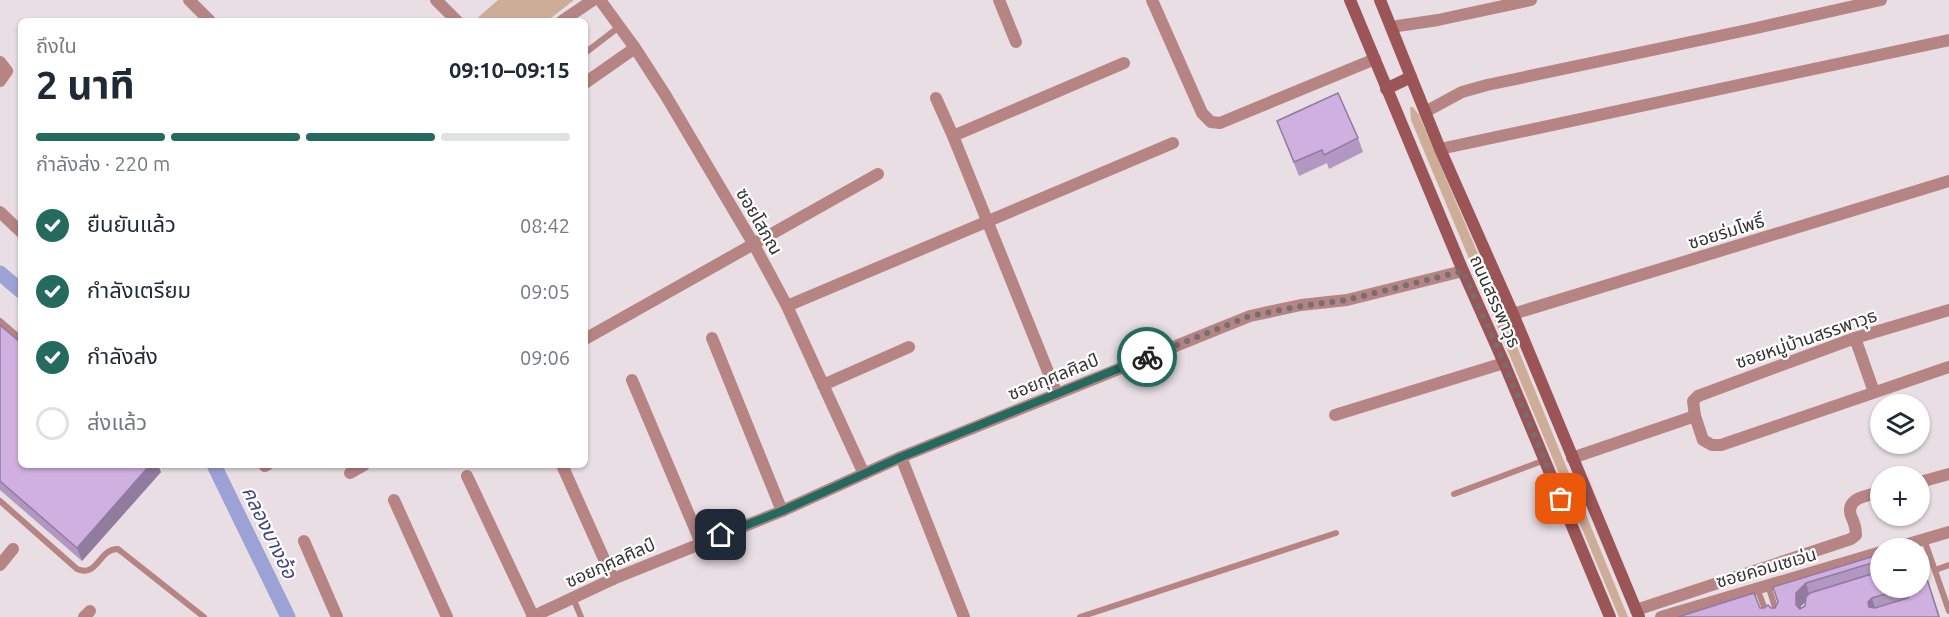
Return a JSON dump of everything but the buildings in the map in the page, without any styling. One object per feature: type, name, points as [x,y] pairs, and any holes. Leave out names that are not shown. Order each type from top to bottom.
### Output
[{"type":"main road","name":"ถนนสรรพาวุธ","points":[[1350,0],[1610,617]]},
{"type":"main road","name":"ถนนสรรพาวุธ","points":[[1380,0],[1440,149],[1513,314],[1638,613]]},
{"type":"main road","points":[[1386,89],[1412,76]]},
{"type":"street","points":[[189,0],[207,18]]},
{"type":"street","points":[[436,0],[454,18]]},
{"type":"street","points":[[566,18],[593,0]]},
{"type":"street","name":"ซอยโสภณ","points":[[600,0],[635,48],[753,243],[787,306],[864,474]]},
{"type":"street","points":[[999,0],[1016,42]]},
{"type":"street","points":[[1152,0],[1202,113],[1211,122],[1220,123],[1375,59]]},
{"type":"street","points":[[1391,27],[1438,20],[1531,0]]},
{"type":"street","points":[[1425,112],[1462,92],[1487,85],[1881,0]]},
{"type":"street","points":[[1440,149],[1949,40]]},
{"type":"street","points":[[588,81],[635,48]]},
{"type":"street","points":[[0,62],[7,71],[0,81]]},
{"type":"street","points":[[953,136],[1124,63]]},
{"type":"street","points":[[936,98],[1057,394]]},
{"type":"street","points":[[787,306],[1173,143]]},
{"type":"street","points":[[588,337],[878,174]]},
{"type":"street","name":"ซอยร่มโพธิ์","points":[[1513,314],[1949,181]]},
{"type":"street","points":[[0,212],[18,229]]},
{"type":"street","name":"ซอยกุศลศิลป์","points":[[533,617],[613,579],[782,511],[901,457],[1250,316],[1347,300],[1463,271]]},
{"type":"street","name":"ซอยหมู่บ้านสรรพาวุธ","points":[[1695,416],[1693,401],[1698,396],[1855,338],[1949,310]]},
{"type":"street","points":[[712,338],[782,511]]},
{"type":"street","points":[[1855,338],[1874,392]]},
{"type":"street","points":[[823,385],[909,347]]},
{"type":"street","points":[[1335,415],[1504,363]]},
{"type":"street","points":[[1572,458],[1695,416],[1703,440],[1712,445],[1720,445],[1949,367]]},
{"type":"street","points":[[632,380],[701,543]]},
{"type":"street","points":[[901,457],[964,617]]},
{"type":"street","points":[[350,473],[359,468]]},
{"type":"street","points":[[563,468],[613,579]]},
{"type":"street","points":[[1930,479],[1949,474]]},
{"type":"street","points":[[467,476],[533,617]]},
{"type":"street","points":[[1638,613],[1851,539],[1856,535],[1850,510],[1851,505],[1854,500],[1870,495]]},
{"type":"street","points":[[394,500],[447,617]]},
{"type":"street","points":[[1928,538],[1949,532]]},
{"type":"street","points":[[304,541],[337,617]]},
{"type":"street","points":[[0,565],[13,549]]},
{"type":"street","name":"ซอยคอมเซเว่น","points":[[1661,617],[1870,555]]},
{"type":"lane","points":[[588,51],[620,27]]},
{"type":"lane","points":[[0,321],[18,336]]},
{"type":"lane","points":[[1454,495],[1545,460]]},
{"type":"lane","points":[[0,501],[77,569],[84,572],[91,571],[108,551],[118,549],[204,617]]},
{"type":"lane","points":[[1080,617],[1335,533]]},
{"type":"lane","points":[[1930,556],[1949,611]]},
{"type":"lane","points":[[1935,570],[1949,565]]},
{"type":"lane","points":[[1763,586],[1768,617]]},
{"type":"lane","points":[[1763,586],[1778,617]]},
{"type":"lane","points":[[573,598],[581,617]]},
{"type":"shaded area","points":[[498,0],[574,0],[551,18],[477,18]]},
{"type":"shaded area","points":[[1410,107],[1413,107],[1419,115],[1628,617],[1619,617],[1411,120]]},
{"type":"waterway","name":"คลองบางอ้อ","points":[[0,273],[18,288]]},
{"type":"waterway","name":"คลองบางอ้อ","points":[[215,468],[288,617]]},
{"type":"way so far","points":[[1147,357],[1250,316],[1347,300],[1463,271],[1561,499]]},
{"type":"route","points":[[721,535],[782,511],[901,457],[1147,357]]}]
